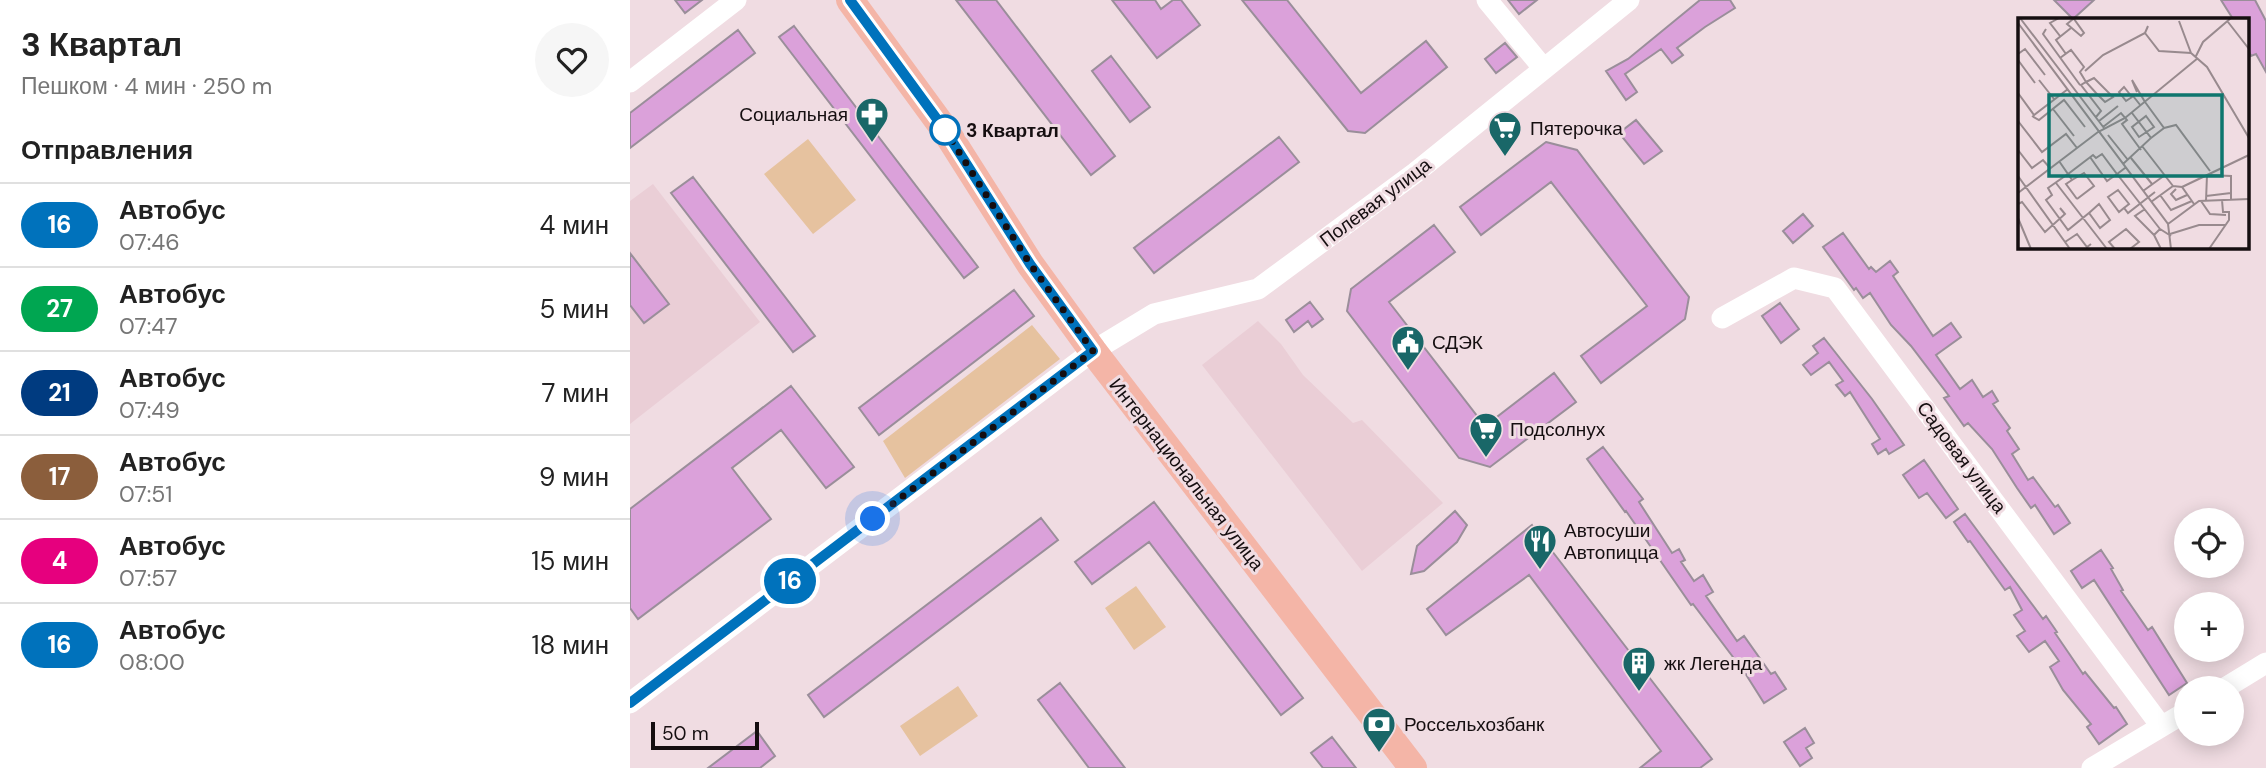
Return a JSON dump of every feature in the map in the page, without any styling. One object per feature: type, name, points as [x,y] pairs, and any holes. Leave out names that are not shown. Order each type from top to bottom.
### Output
[{"type":"main road","name":"Интернациональная улица","points":[[850,0],[945,130],[1030,264],[1093,351],[1413,768]]},
{"type":"street","points":[[630,82],[736,0]]},
{"type":"street","points":[[1488,0],[1544,69]]},
{"type":"street","name":"Полевая улица","points":[[630,703],[1093,351],[1154,314],[1258,289],[1404,181],[1629,0]]},
{"type":"street","name":"Садовая улица","points":[[1722,317],[1794,278],[1835,288],[2161,726]]},
{"type":"street","points":[[2244,676],[2266,663]]},
{"type":"street","points":[[2092,768],[2174,719]]},
{"type":"shaded area","points":[[808,139],[856,200],[813,234],[764,174]]},
{"type":"shaded area","points":[[653,184],[760,322],[630,424],[630,201]]},
{"type":"shaded area","points":[[1258,321],[1281,344],[1303,375],[1353,423],[1362,420],[1443,503],[1362,571],[1202,365]]},
{"type":"shaded area","points":[[1032,325],[1060,359],[905,478],[883,441]]},
{"type":"shaded area","points":[[1136,586],[1166,627],[1134,650],[1105,608]]},
{"type":"shaded area","points":[[958,686],[978,716],[920,756],[900,726]]},
{"type":"building","points":[[675,0],[702,0],[685,13]]},
{"type":"building","points":[[956,0],[996,0],[1115,156],[1091,175]]},
{"type":"building","points":[[1112,0],[1155,0],[1161,9],[1173,0],[1181,0],[1200,25],[1157,58]]},
{"type":"building","points":[[1242,0],[1287,0],[1361,93],[1426,41],[1447,67],[1365,133],[1348,131]]},
{"type":"building","points":[[1508,0],[1537,0],[1519,14]]},
{"type":"building","points":[[1700,0],[1730,0],[1735,8],[1677,48],[1683,55],[1672,63],[1661,49],[1625,74],[1637,92],[1626,100],[1606,71],[1628,59]]},
{"type":"building","points":[[2054,0],[2094,0],[2074,18]]},
{"type":"building","points":[[2221,0],[2255,0],[2266,21],[2266,72],[2256,54],[2251,56],[2248,49],[2248,18],[2232,18]]},
{"type":"building","points":[[794,26],[978,267],[964,278],[779,37]]},
{"type":"building","points":[[738,30],[755,53],[630,148],[630,113]]},
{"type":"building","points":[[1505,43],[1517,57],[1496,73],[1485,59]]},
{"type":"building","points":[[1111,56],[1150,107],[1130,122],[1092,71]]},
{"type":"building","points":[[1636,120],[1662,151],[1644,164],[1619,133]]},
{"type":"building","points":[[1279,137],[1299,162],[1154,273],[1134,248]]},
{"type":"building","points":[[1546,142],[1577,150],[1689,297],[1685,319],[1601,383],[1581,356],[1647,306],[1551,182],[1481,235],[1460,207]]},
{"type":"building","points":[[693,177],[815,336],[793,352],[671,193]]},
{"type":"building","points":[[1803,214],[1813,226],[1793,243],[1783,231]]},
{"type":"building","points":[[1434,225],[1455,252],[1389,302],[1485,426],[1554,373],[1576,402],[1490,467],[1459,458],[1347,311],[1351,289]]},
{"type":"building","points":[[1843,233],[1869,269],[1871,267],[1876,272],[1890,261],[1898,272],[1893,276],[1933,336],[1951,323],[1961,337],[1936,355],[1960,389],[1972,380],[1983,397],[1992,391],[1998,401],[1993,404],[2010,428],[2007,431],[2019,449],[2012,454],[2028,480],[2033,477],[2070,523],[2054,534],[2035,505],[2031,508],[1992,449],[1968,423],[1964,426],[1944,398],[1949,396],[1911,346],[1891,325],[1870,293],[1863,298],[1856,288],[1854,290],[1823,247]]},
{"type":"building","points":[[630,253],[669,304],[644,323],[630,305]]},
{"type":"building","points":[[1014,290],[1034,316],[879,435],[859,408]]},
{"type":"building","points":[[1310,302],[1323,319],[1312,327],[1308,321],[1294,332],[1286,320]]},
{"type":"building","points":[[1780,303],[1799,329],[1781,343],[1762,316]]},
{"type":"building","points":[[1824,338],[1904,445],[1889,454],[1886,449],[1878,454],[1872,444],[1880,439],[1850,392],[1845,396],[1836,385],[1843,381],[1829,362],[1811,375],[1803,365],[1818,353],[1813,346]]},
{"type":"building","points":[[791,386],[854,467],[826,488],[781,430],[732,468],[771,519],[638,619],[630,608],[630,509]]},
{"type":"building","points":[[1603,447],[1643,499],[1639,502],[1672,553],[1679,549],[1685,560],[1681,562],[1694,581],[1703,575],[1713,592],[1706,596],[1737,641],[1744,636],[1771,674],[1775,672],[1786,689],[1764,703],[1745,673],[1693,604],[1691,605],[1587,459]]},
{"type":"building","points":[[1924,460],[1958,509],[1946,518],[1927,493],[1919,498],[1903,475]]},
{"type":"building","points":[[1154,502],[1303,698],[1281,715],[1149,542],[1092,584],[1075,562]]},
{"type":"building","points":[[1455,511],[1467,525],[1457,542],[1424,571],[1411,574],[1417,546]]},
{"type":"building","points":[[1965,514],[2043,619],[2046,616],[2083,674],[2085,672],[2114,708],[2116,707],[2127,724],[2099,744],[2087,727],[2091,724],[2063,690],[2050,667],[2059,661],[2045,641],[2029,652],[2017,636],[2025,631],[2014,615],[2022,610],[2010,587],[2005,590],[1954,522]]},
{"type":"building","points":[[1041,518],[1058,540],[824,717],[808,695]]},
{"type":"building","name":"жк Легенда","points":[[1532,525],[1712,759],[1700,768],[1640,768],[1661,751],[1529,575],[1446,635],[1427,609]]},
{"type":"building","points":[[2101,550],[2113,568],[2111,569],[2123,590],[2121,591],[2148,630],[2152,627],[2183,676],[2174,676],[2174,692],[2169,695],[2094,580],[2082,588],[2071,571]]},
{"type":"building","points":[[1060,683],[1125,768],[1089,768],[1038,700]]},
{"type":"building","points":[[1805,728],[1814,743],[1806,748],[1812,758],[1800,766],[1784,742]]},
{"type":"building","points":[[757,731],[775,756],[760,768],[708,768]]},
{"type":"building","points":[[1332,737],[1356,768],[1323,768],[1311,753]]},
{"type":"bus line","name":"16","points":[[630,703],[1093,351],[1030,264],[945,130],[850,0]]},
{"type":"place","name":"3 Квартал","points":[[945,130]]},
{"type":"place","name":"Социальная","points":[[872,144]]},
{"type":"place","name":"Пятерочка","points":[[1505,158]]},
{"type":"place","name":"СДЭК","points":[[1408,372]]},
{"type":"place","name":"Подсолнух","points":[[1486,459]]},
{"type":"place","name":"Автосуши Автопицца","points":[[1540,571]]},
{"type":"place","name":"жк Легенда","points":[[1639,693]]},
{"type":"place","name":"Россельхозбанк","points":[[1379,754]]},
{"type":"route","points":[[873,519],[1093,351],[1030,264],[945,130]]}]
